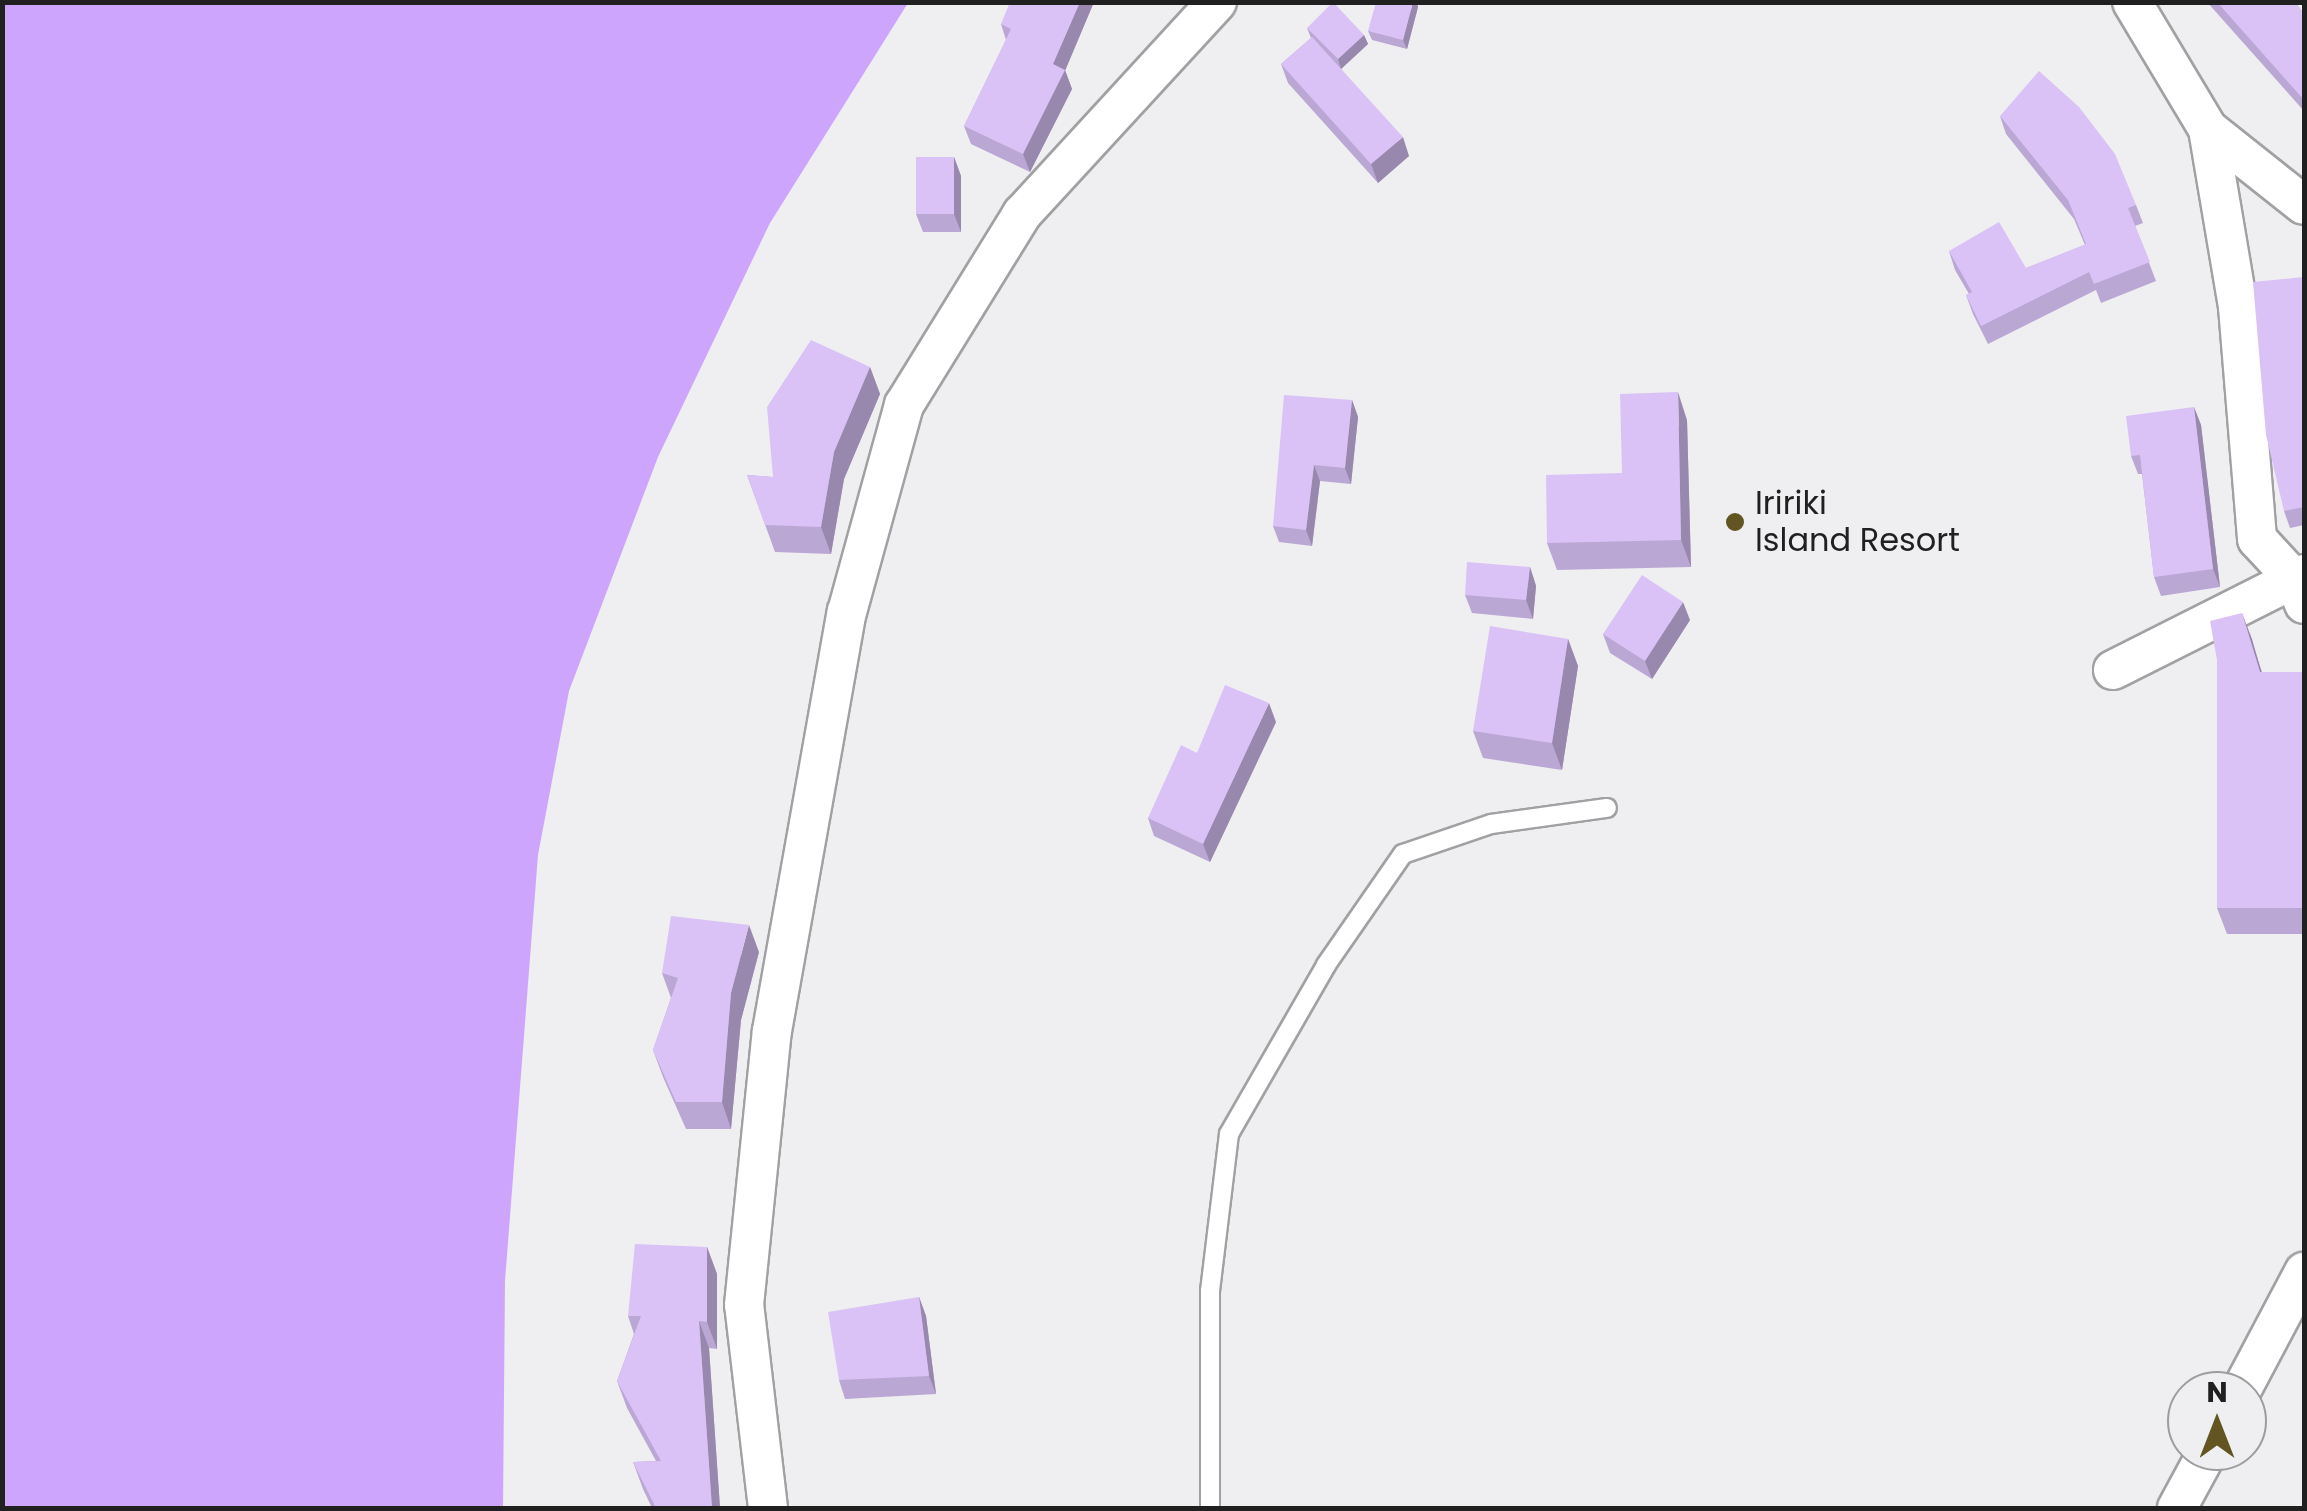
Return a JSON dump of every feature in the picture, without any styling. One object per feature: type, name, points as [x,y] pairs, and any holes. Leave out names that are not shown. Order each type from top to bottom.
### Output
[{"type":"street","points":[[768,1508],[744,1305],[772,1031],[847,612],[904,406],[1022,214],[1217,2]]},
{"type":"street","points":[[2112,670],[2301,585],[2257,539],[2238,307],[2208,130],[2132,2]]},
{"type":"street","points":[[2208,130],[2304,205]]},
{"type":"street","points":[[2251,1371],[2304,1272]]},
{"type":"street","points":[[2177,1508],[2197,1471]]},
{"type":"lane","points":[[1210,1508],[1210,1290],[1229,1134],[1326,965],[1403,854],[1491,824],[1606,808]]},
{"type":"shaded area","points":[[3,2],[908,3],[770,223],[658,457],[569,691],[538,855],[505,1281],[503,1508],[3,1508]]},
{"type":"building","points":[[1010,2],[1080,2],[1053,64],[1065,70],[1023,154],[964,126],[1011,29],[1001,24]]},
{"type":"building","points":[[1333,2],[1364,35],[1338,59],[1307,28]]},
{"type":"building","points":[[1376,2],[1413,2],[1403,40],[1368,31]]},
{"type":"building","points":[[2217,2],[2295,2],[2304,14],[2304,100]]},
{"type":"building","points":[[1312,37],[1403,137],[1371,164],[1281,64]]},
{"type":"building","points":[[2039,71],[2079,107],[2115,154],[2136,205],[2128,208],[2150,262],[2094,284],[2089,272],[1981,326],[1966,295],[1972,292],[1949,251],[1999,222],[2026,268],[2086,244],[2068,200],[2000,116]]},
{"type":"building","points":[[916,157],[954,157],[954,214],[916,214]]},
{"type":"building","points":[[2304,277],[2304,507],[2284,511],[2266,435],[2253,282]]},
{"type":"building","points":[[811,340],[870,367],[834,452],[821,527],[765,525],[747,475],[773,477],[767,407]]},
{"type":"building","points":[[1678,392],[1681,540],[1547,543],[1546,475],[1622,473],[1620,394]]},
{"type":"building","points":[[1284,395],[1352,400],[1345,468],[1314,465],[1306,530],[1273,526]]},
{"type":"building","points":[[2194,407],[2213,569],[2154,577],[2140,455],[2131,456],[2126,416]]},
{"type":"building","points":[[1467,562],[1530,567],[1526,600],[1465,595]]},
{"type":"building","points":[[1642,575],[1683,602],[1645,661],[1603,634]]},
{"type":"building","points":[[2242,613],[2260,672],[2304,672],[2304,908],[2217,908],[2217,660],[2210,621]]},
{"type":"building","points":[[1490,626],[1568,639],[1552,743],[1473,731]]},
{"type":"building","points":[[1225,685],[1269,703],[1203,844],[1148,818],[1181,745],[1197,753]]},
{"type":"building","points":[[671,916],[749,925],[731,993],[722,1102],[676,1102],[653,1050],[678,978],[662,973]]},
{"type":"building","points":[[635,1244],[707,1247],[707,1322],[699,1321],[712,1508],[656,1508],[633,1462],[661,1461],[617,1381],[641,1316],[628,1316]]},
{"type":"building","points":[[919,1297],[929,1376],[839,1380],[828,1312]]},
{"type":"place","name":"Iririki Island Resort","points":[[1735,522]]}]
